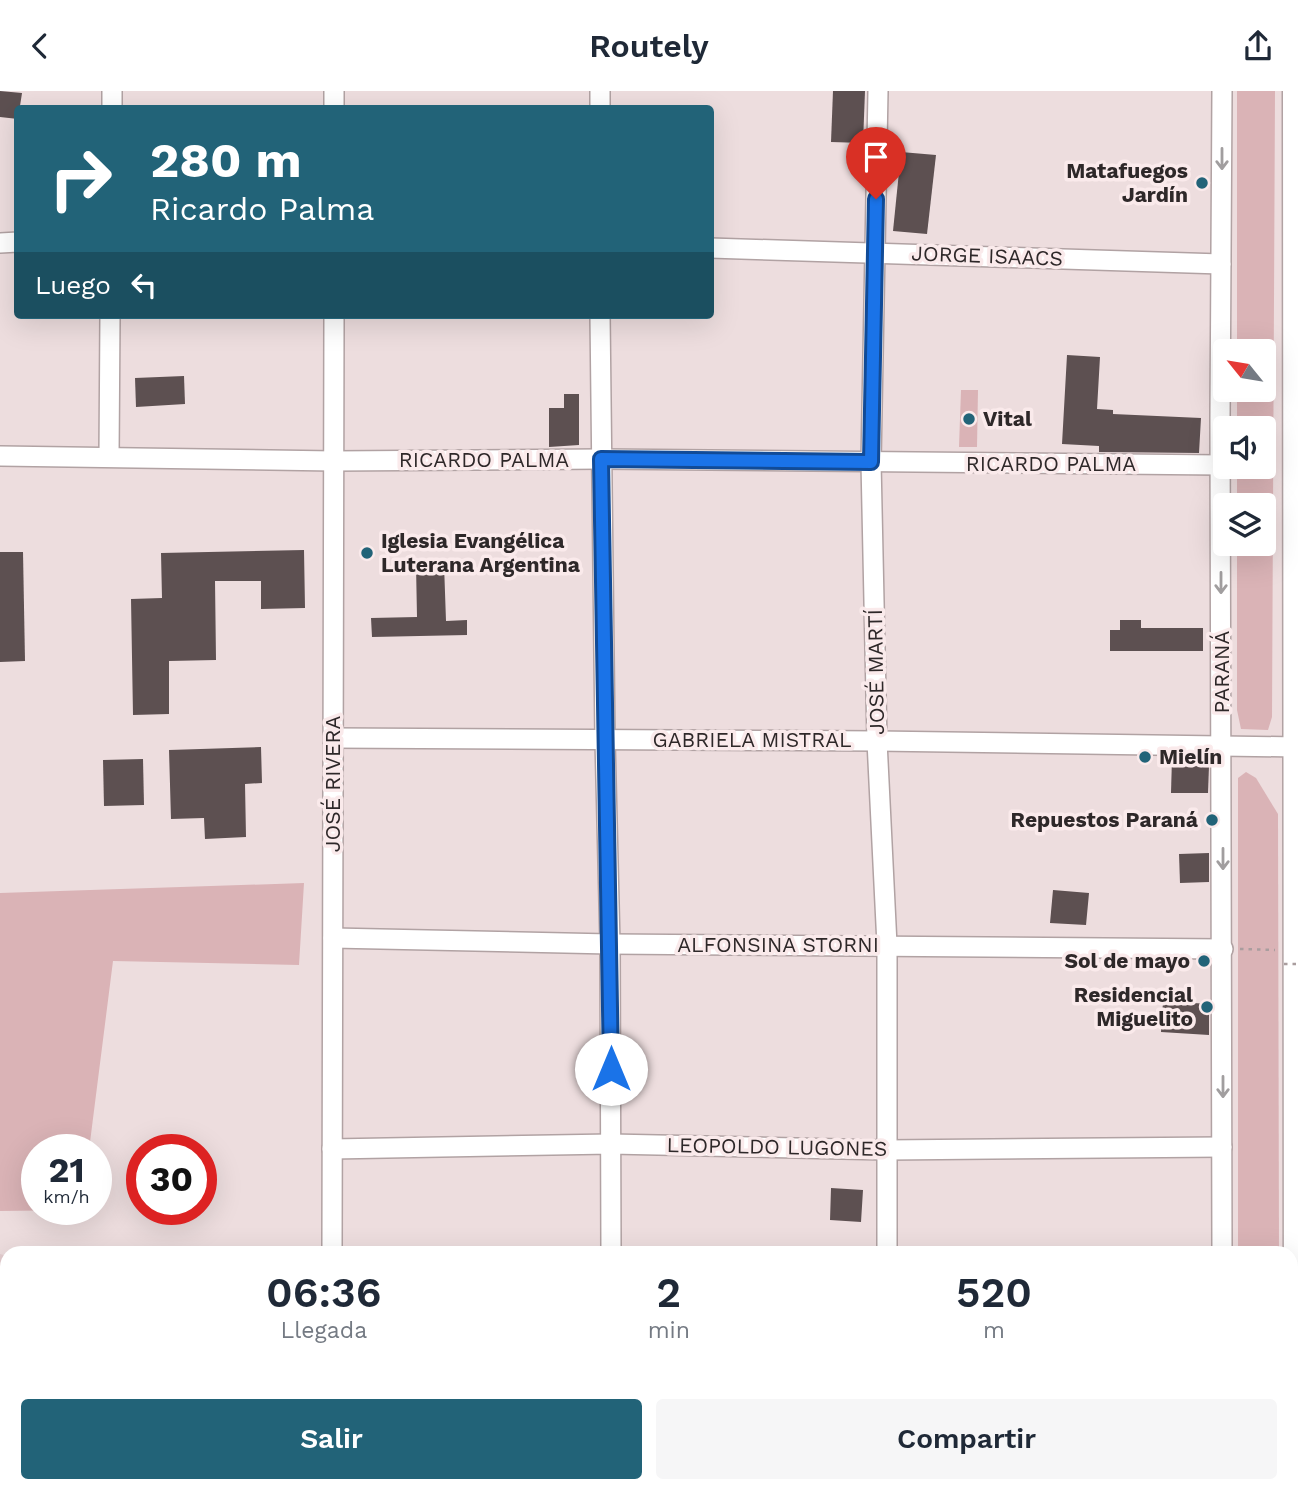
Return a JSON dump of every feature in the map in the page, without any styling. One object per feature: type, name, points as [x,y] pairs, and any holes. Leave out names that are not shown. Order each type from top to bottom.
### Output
[{"type":"highway","points":[[1297,91],[1298,1246]]},
{"type":"street","name":"JOSÉ MARTÍ","points":[[878,91],[871,462],[877,741],[887,945],[887,1246]]},
{"type":"street","name":"PARANÁ","points":[[1221,416],[1222,91]]},
{"type":"street","name":"JORGE ISAACS","points":[[714,248],[1222,264]]},
{"type":"street","points":[[108,457],[110,319]]},
{"type":"street","name":"JOSÉ RIVERA","points":[[332,1246],[334,319]]},
{"type":"street","points":[[600,319],[604,739],[610,944],[611,1246]]},
{"type":"street","name":"RICARDO PALMA","points":[[0,456],[334,461],[601,459],[1213,465]]},
{"type":"street","name":"PARANÁ","points":[[1221,479],[1222,1246]]},
{"type":"street","name":"GABRIELA MISTRAL","points":[[333,738],[1297,747]]},
{"type":"street","name":"ALFONSINA STORNI","points":[[333,938],[610,944],[1223,949]]},
{"type":"street","name":"LEOPOLDO LUGONES","points":[[332,1149],[611,1144],[887,1150],[1222,1147]]},
{"type":"path","points":[[1223,949],[1275,949]]},
{"type":"path","points":[[1284,964],[1298,964]]},
{"type":"shaded area","points":[[1237,91],[1275,91],[1274,339],[1237,339]]},
{"type":"shaded area","name":"Vital","points":[[961,390],[978,390],[977,447],[959,447]]},
{"type":"shaded area","points":[[1237,403],[1274,403],[1273,416],[1237,416]]},
{"type":"shaded area","points":[[1237,479],[1273,479],[1273,493],[1237,493]]},
{"type":"shaded area","points":[[1237,556],[1273,556],[1272,717],[1268,730],[1241,729],[1237,710]]},
{"type":"shaded area","points":[[1246,772],[1256,778],[1278,814],[1279,1246],[1238,1246],[1238,778]]},
{"type":"shaded area","points":[[304,883],[299,965],[113,961],[91,1134],[21,1134],[21,1211],[0,1211],[0,893]]},
{"type":"building","points":[[0,91],[22,93],[20,105],[14,105],[14,119],[0,117]]},
{"type":"building","points":[[833,91],[865,91],[863,143],[831,142]]},
{"type":"building","points":[[901,152],[936,155],[927,234],[893,231]]},
{"type":"building","points":[[1067,355],[1100,357],[1097,409],[1113,410],[1113,414],[1201,418],[1199,453],[1099,452],[1099,446],[1062,444]]},
{"type":"building","points":[[184,376],[185,404],[136,407],[135,378]]},
{"type":"building","points":[[564,394],[579,394],[579,445],[549,447],[549,408],[564,408]]},
{"type":"building","points":[[304,550],[305,608],[261,609],[261,581],[215,581],[216,660],[169,661],[169,714],[133,715],[131,599],[162,598],[161,553]]},
{"type":"building","points":[[0,552],[23,552],[25,661],[0,662]]},
{"type":"building","points":[[444,564],[446,621],[467,620],[467,635],[372,637],[371,618],[417,617],[416,565]]},
{"type":"building","points":[[1120,620],[1141,620],[1141,628],[1203,628],[1203,651],[1110,651],[1110,630],[1120,630]]},
{"type":"building","points":[[261,747],[262,783],[245,784],[246,837],[205,839],[204,818],[171,819],[169,750]]},
{"type":"building","points":[[1172,758],[1197,758],[1209,766],[1208,793],[1171,793]]},
{"type":"building","points":[[143,759],[144,805],[104,806],[103,760]]},
{"type":"building","points":[[1209,853],[1209,882],[1180,883],[1179,854]]},
{"type":"building","points":[[1053,890],[1089,893],[1086,925],[1050,923]]},
{"type":"building","points":[[1163,1001],[1209,1004],[1209,1035],[1161,1032]]},
{"type":"building","points":[[831,1188],[863,1190],[861,1222],[830,1220]]},
{"type":"place","name":"Matafuegos Jardín","points":[[1202,183]]},
{"type":"place","name":"Vital","points":[[969,419]]},
{"type":"place","name":"Iglesia Evangélica Luterana Argentina","points":[[367,553]]},
{"type":"place","name":"Mielín","points":[[1145,757]]},
{"type":"place","name":"Repuestos Paraná","points":[[1212,820]]},
{"type":"place","name":"Sol de mayo","points":[[1204,961]]},
{"type":"place","name":"Residencial Miguelito","points":[[1207,1007]]},
{"type":"route","points":[[611,1069],[601,459],[871,462],[876,199]]}]
